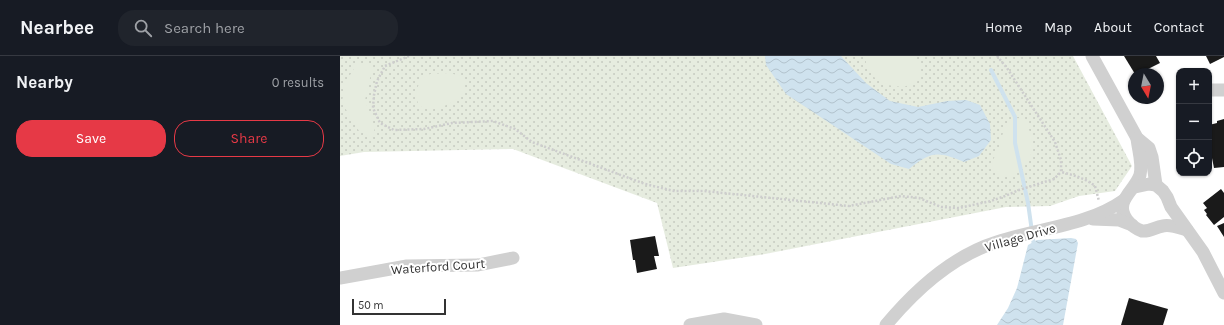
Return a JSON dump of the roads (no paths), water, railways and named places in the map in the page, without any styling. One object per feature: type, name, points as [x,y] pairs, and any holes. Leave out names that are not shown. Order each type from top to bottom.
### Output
[{"type":"street","points":[[1092,56],[1137,138],[1148,148],[1152,157],[1156,185]]},
{"type":"street","points":[[1212,90],[1224,90]]},
{"type":"street","points":[[1137,138],[1141,169],[1135,187],[1124,200],[1122,210],[1126,219],[1137,229],[1144,231],[1154,230],[1163,226],[1187,230]]},
{"type":"street","points":[[1135,187],[1142,184],[1156,185],[1163,191],[1167,197],[1170,207],[1203,252],[1224,293]]},
{"type":"street","name":"Village Drive","points":[[886,325],[925,283],[961,257],[996,242],[1085,219],[1114,207],[1124,200]]},
{"type":"street","points":[[1163,226],[1168,218],[1170,207]]},
{"type":"street","name":"Village Drive","points":[[1085,219],[1119,220],[1132,225]]},
{"type":"street","name":"Waterford Court","points":[[340,278],[407,266],[478,265],[513,258]]},
{"type":"street","points":[[690,325],[724,319],[756,325]]},
{"type":"water","points":[[765,56],[841,56],[866,83],[890,101],[918,107],[947,101],[966,100],[980,105],[990,124],[991,140],[979,156],[964,162],[948,156],[935,155],[923,159],[909,169],[891,164],[786,94],[766,65]]},
{"type":"water","points":[[1076,239],[1078,243],[1063,325],[997,325],[1008,308],[1017,288],[1028,245],[1037,240]]},
{"type":"waterway","points":[[991,70],[1015,117],[1015,143],[1028,203],[1034,246]]}]
